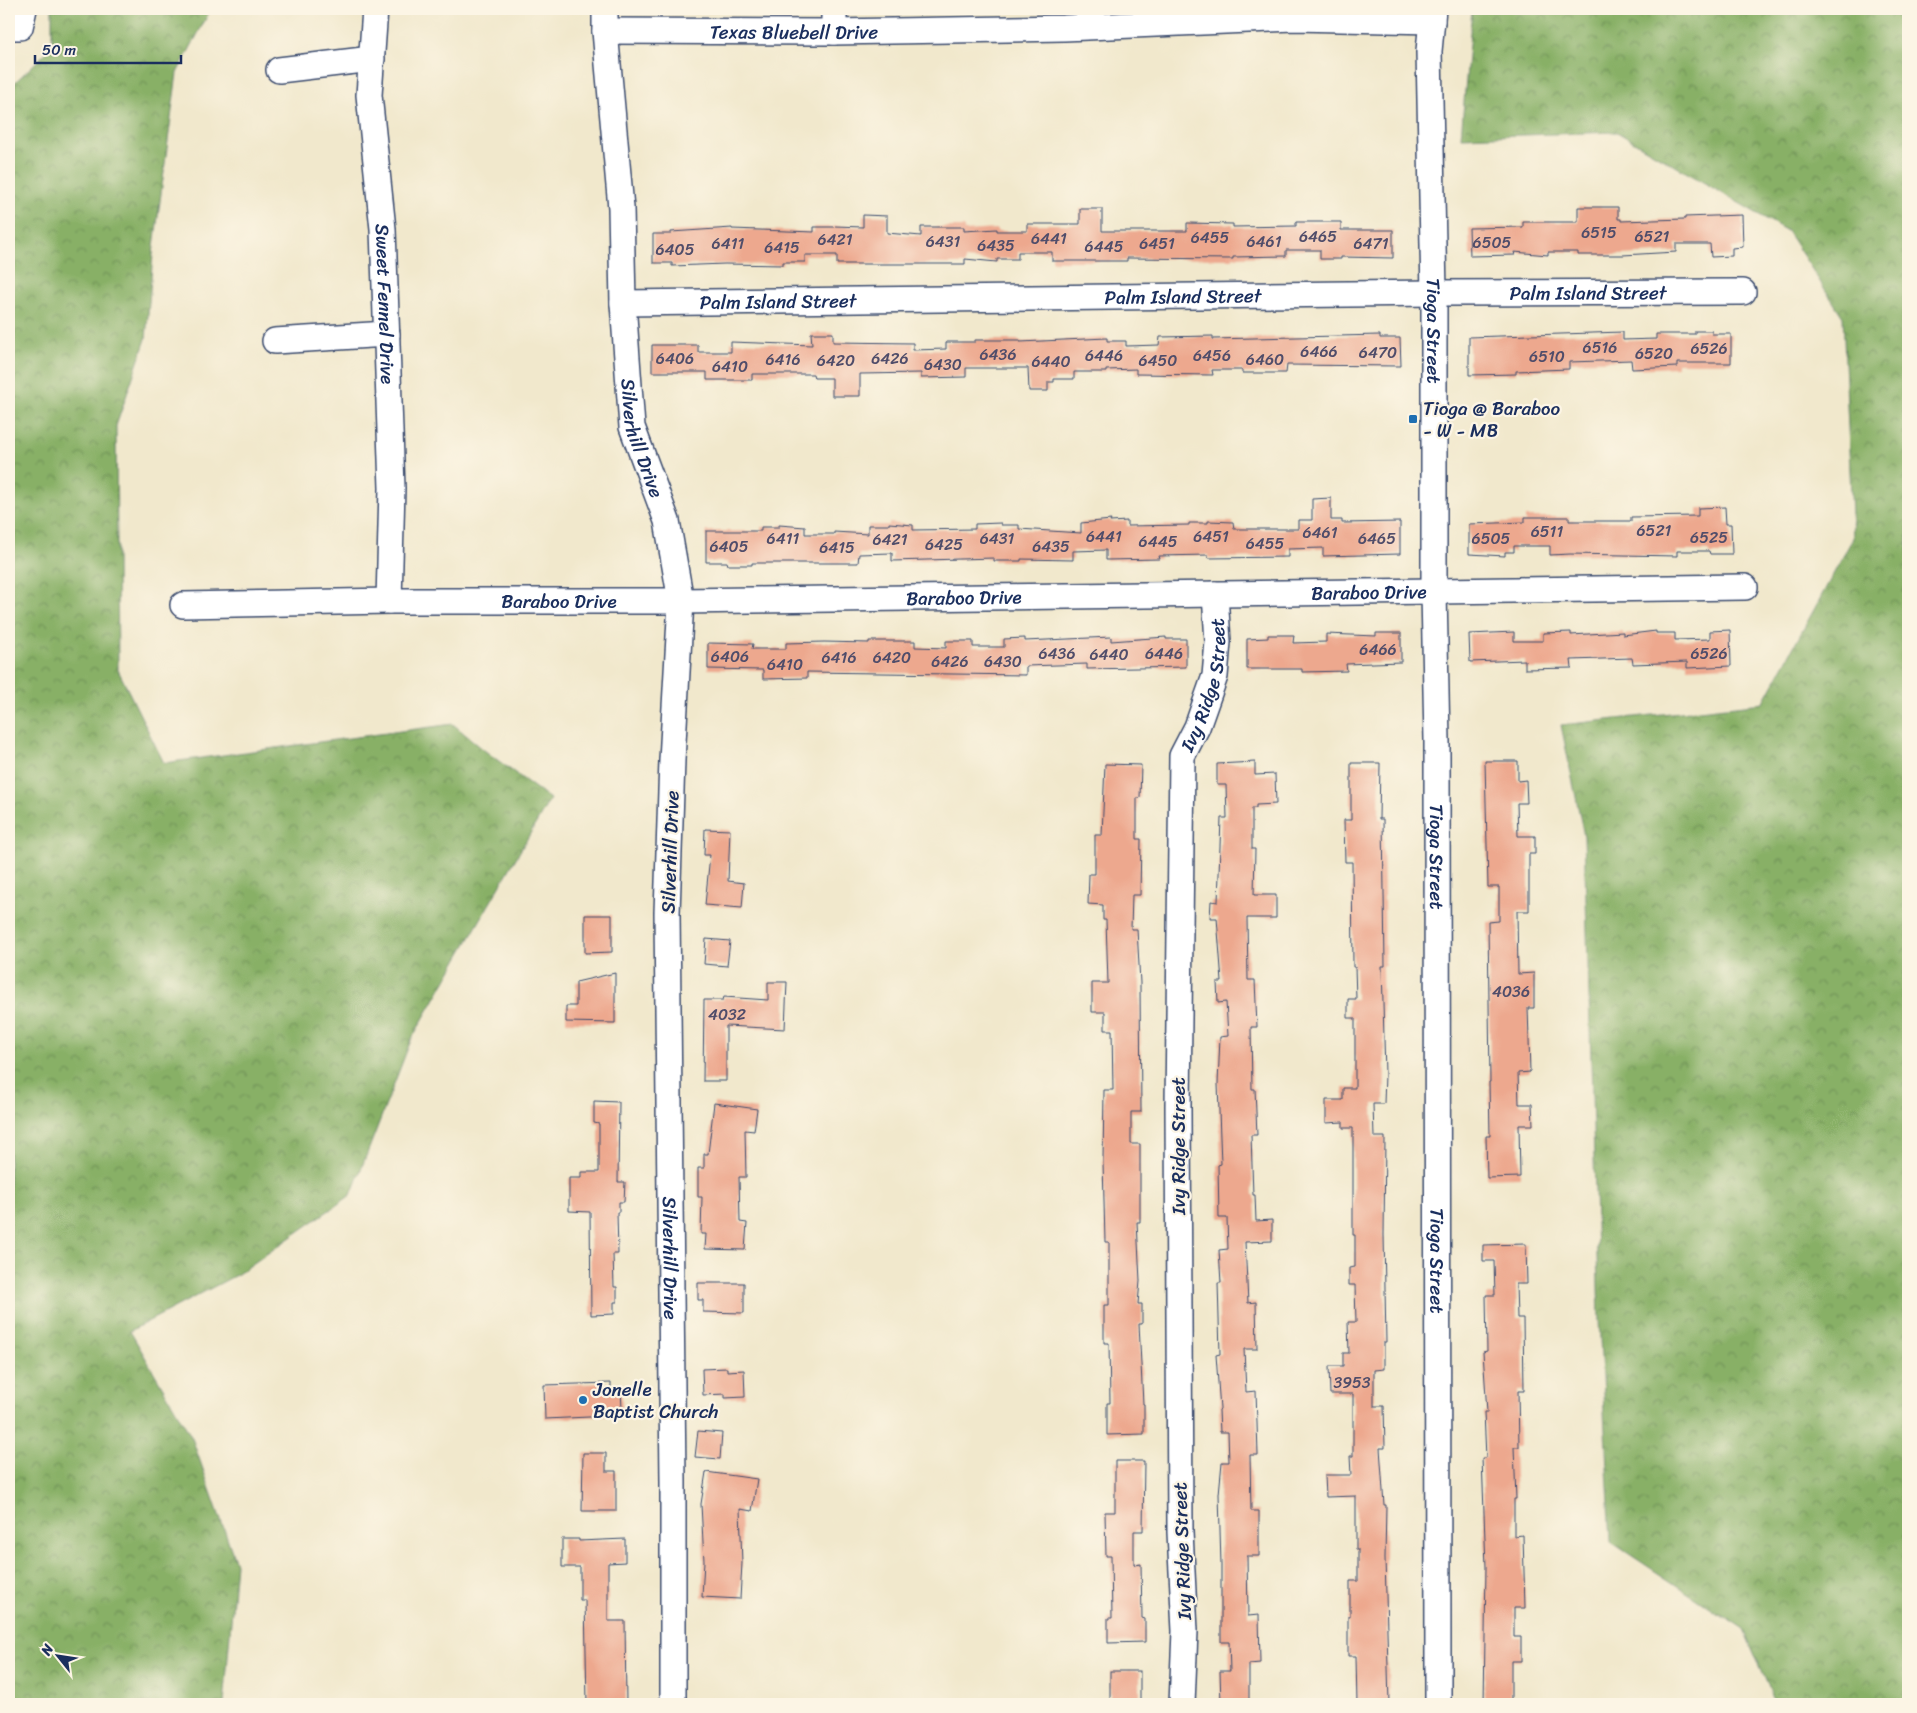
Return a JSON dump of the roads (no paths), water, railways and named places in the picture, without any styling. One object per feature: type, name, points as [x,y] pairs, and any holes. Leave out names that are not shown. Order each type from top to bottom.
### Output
[{"type":"street","name":"Sweet Fennel Drive","points":[[375,9],[369,95],[383,229],[392,488],[389,602]]},
{"type":"street","name":"Texas Bluebell Drive","points":[[605,20],[1064,18],[1294,13],[1432,15]]},
{"type":"street","name":"Tioga Street","points":[[1432,15],[1429,51],[1434,293],[1434,592],[1437,741],[1438,1704]]},
{"type":"street","name":"Silverhill Drive","points":[[605,20],[621,208],[623,303],[632,427],[667,521],[681,601],[672,760],[667,913],[673,1463],[673,1704]]},
{"type":"street","points":[[279,70],[372,59]]},
{"type":"street","name":"Palm Island Street","points":[[623,303],[1434,293],[1743,292]]},
{"type":"street","points":[[275,341],[387,334]]},
{"type":"street","name":"Baraboo Drive","points":[[183,605],[681,601],[1745,587]]},
{"type":"street","name":"Ivy Ridge Street","points":[[1182,1704],[1185,1631],[1180,1532],[1178,1116],[1182,756],[1197,727],[1215,676],[1218,642],[1215,594]]},
{"type":"place","name":"Tioga @ Baraboo - W - MB","points":[[1413,419]]},
{"type":"place","name":"Jonelle Baptist Church","points":[[583,1400]]}]
